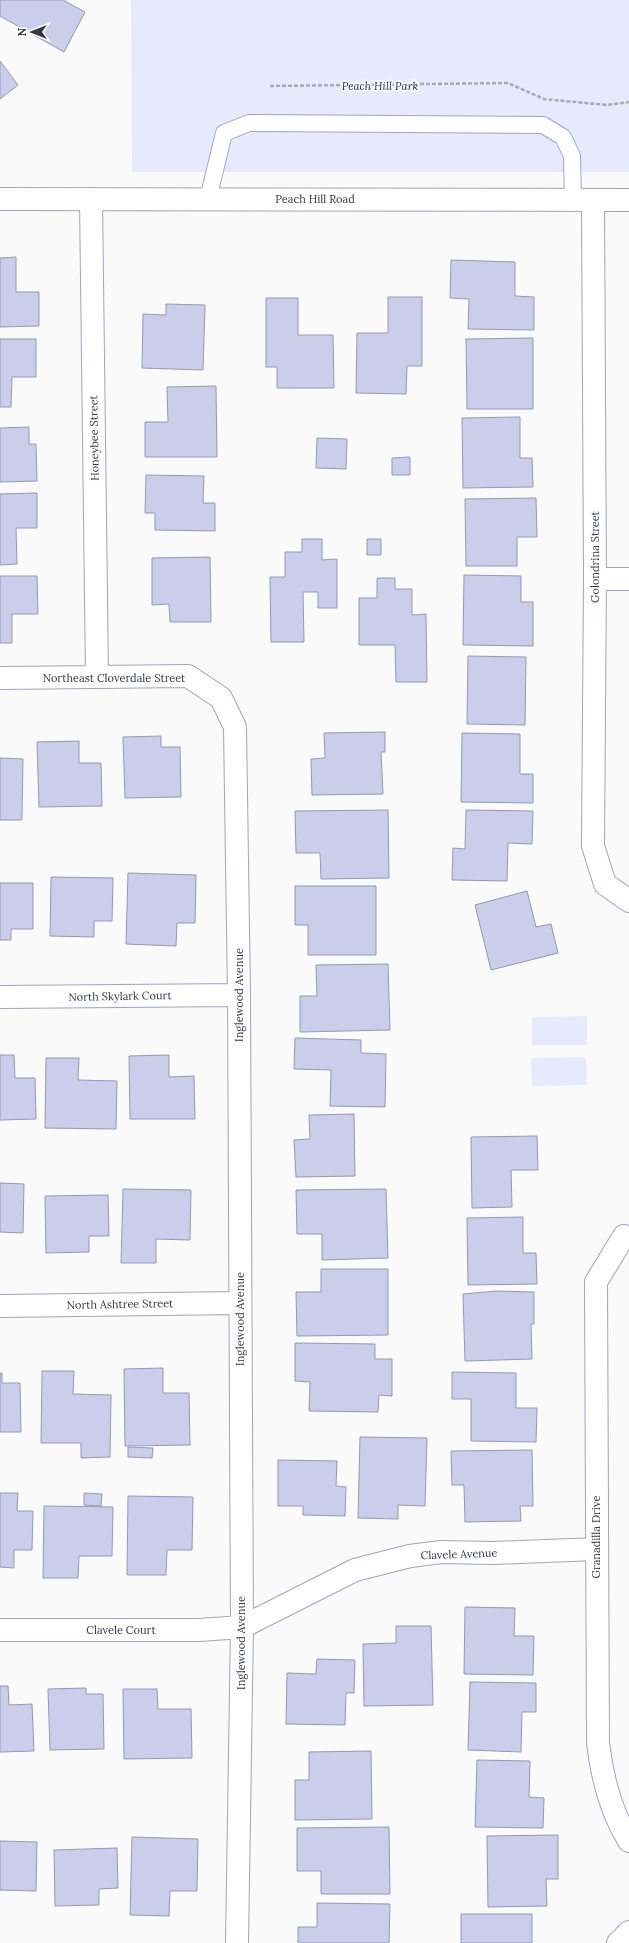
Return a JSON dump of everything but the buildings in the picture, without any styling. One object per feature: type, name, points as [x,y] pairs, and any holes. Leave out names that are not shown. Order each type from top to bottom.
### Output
[{"type":"street","name":"Peach Hill Road","points":[[0,199],[629,200]]},
{"type":"street","name":"Honeybee Street","points":[[91,199],[96,677]]},
{"type":"street","name":"Golondrina Street","points":[[583,200],[595,579],[593,846],[605,884],[629,901]]},
{"type":"street","points":[[595,579],[629,579]]},
{"type":"street","name":"Northeast Cloverdale Street","points":[[0,678],[188,676],[221,698]]},
{"type":"street","name":"Inglewood Avenue","points":[[221,698],[235,727],[239,995],[242,1627],[236,1943]]},
{"type":"street","name":"North Skylark Court","points":[[0,997],[239,995]]},
{"type":"street","name":"Granadilla Drive","points":[[624,1236],[596,1282],[596,1548],[599,1749],[608,1794],[621,1828],[629,1841]]},
{"type":"street","name":"North Ashtree Street","points":[[0,1306],[240,1302]]},
{"type":"street","name":"Clavele Avenue","points":[[242,1627],[355,1570],[410,1556],[440,1552],[493,1553],[596,1548]]},
{"type":"street","name":"Clavele Court","points":[[0,1630],[199,1630],[242,1627]]},
{"type":"street","points":[[618,1943],[629,1932]]},
{"type":"lane","points":[[208,199],[224,133],[249,123],[543,125],[564,137],[572,156],[583,200]]},
{"type":"path","points":[[270,86],[508,83],[544,99],[607,104],[629,102]]},
{"type":"green space","name":"Peach Hill Park","points":[[131,0],[629,0],[629,172],[132,172]]},
{"type":"green space","points":[[587,1016],[587,1045],[532,1045],[532,1017]]},
{"type":"green space","points":[[586,1057],[587,1085],[532,1086],[531,1058]]}]
